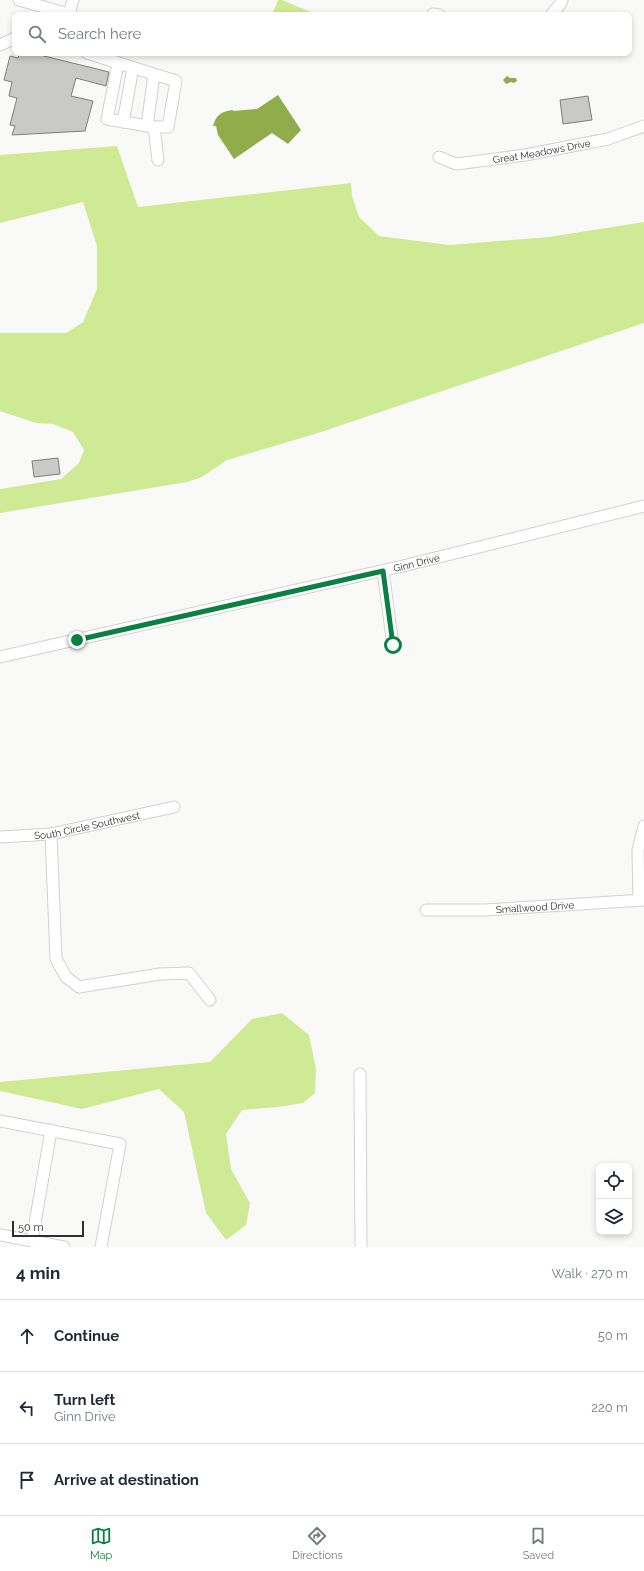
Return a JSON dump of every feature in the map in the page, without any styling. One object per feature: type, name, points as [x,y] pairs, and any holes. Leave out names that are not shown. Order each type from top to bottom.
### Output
[{"type":"street","points":[[18,0],[62,12]]},
{"type":"street","points":[[70,12],[73,0]]},
{"type":"street","points":[[554,12],[562,0]]},
{"type":"street","points":[[0,45],[12,39]]},
{"type":"street","points":[[95,56],[176,81],[168,127],[151,126],[107,119],[118,64]]},
{"type":"street","points":[[123,122],[133,68]]},
{"type":"street","points":[[154,75],[151,126],[158,160]]},
{"type":"street","name":"Great Meadows Drive","points":[[439,157],[456,164],[525,155],[608,139],[644,126]]},
{"type":"street","name":"Ginn Drive","points":[[0,657],[383,571],[644,506]]},
{"type":"street","points":[[383,571],[393,645]]},
{"type":"street","name":"South Circle Southwest","points":[[0,837],[51,834],[174,807]]},
{"type":"street","points":[[642,900],[638,850],[644,826]]},
{"type":"street","points":[[51,834],[56,959],[66,977],[79,987],[160,974],[189,973],[210,1000]]},
{"type":"street","name":"Smallwood Drive","points":[[426,910],[479,910],[642,900]]},
{"type":"street","points":[[360,1074],[361,1247]]},
{"type":"street","points":[[0,1121],[120,1144],[101,1247]]},
{"type":"street","points":[[32,1241],[51,1130]]},
{"type":"street","points":[[0,1236],[64,1247]]},
{"type":"shaded area","points":[[278,0],[282,0],[311,12],[273,12]]},
{"type":"shaded area","points":[[507,76],[510,78],[516,78],[517,81],[506,84],[503,80]]},
{"type":"shaded area","points":[[278,95],[301,130],[288,144],[272,133],[234,159],[218,135],[216,126],[213,126],[218,116],[233,110],[257,109]]},
{"type":"shaded area","points":[[117,146],[138,207],[351,183],[352,196],[359,217],[379,236],[449,245],[549,237],[644,222],[644,323],[318,433],[227,460],[202,477],[187,482],[0,513],[0,489],[61,479],[79,463],[84,450],[73,432],[53,424],[36,423],[0,411],[0,333],[66,333],[83,322],[97,289],[97,246],[83,202],[0,223],[0,155]]},
{"type":"shaded area","points":[[282,1013],[309,1035],[316,1069],[315,1093],[303,1103],[242,1110],[226,1134],[231,1169],[250,1203],[246,1225],[226,1240],[206,1213],[184,1112],[159,1089],[82,1109],[0,1091],[0,1082],[210,1062],[252,1019]]},
{"type":"building","points":[[10,56],[18,58],[19,56],[44,56],[109,72],[106,86],[76,78],[71,96],[93,101],[85,131],[12,135],[15,126],[10,125],[17,98],[9,96],[12,82],[4,80]]},
{"type":"building","points":[[588,96],[592,120],[563,124],[560,100]]},
{"type":"building","points":[[58,458],[60,474],[34,477],[32,461]]},
{"type":"route","points":[[77,640],[383,571],[393,645]]}]
